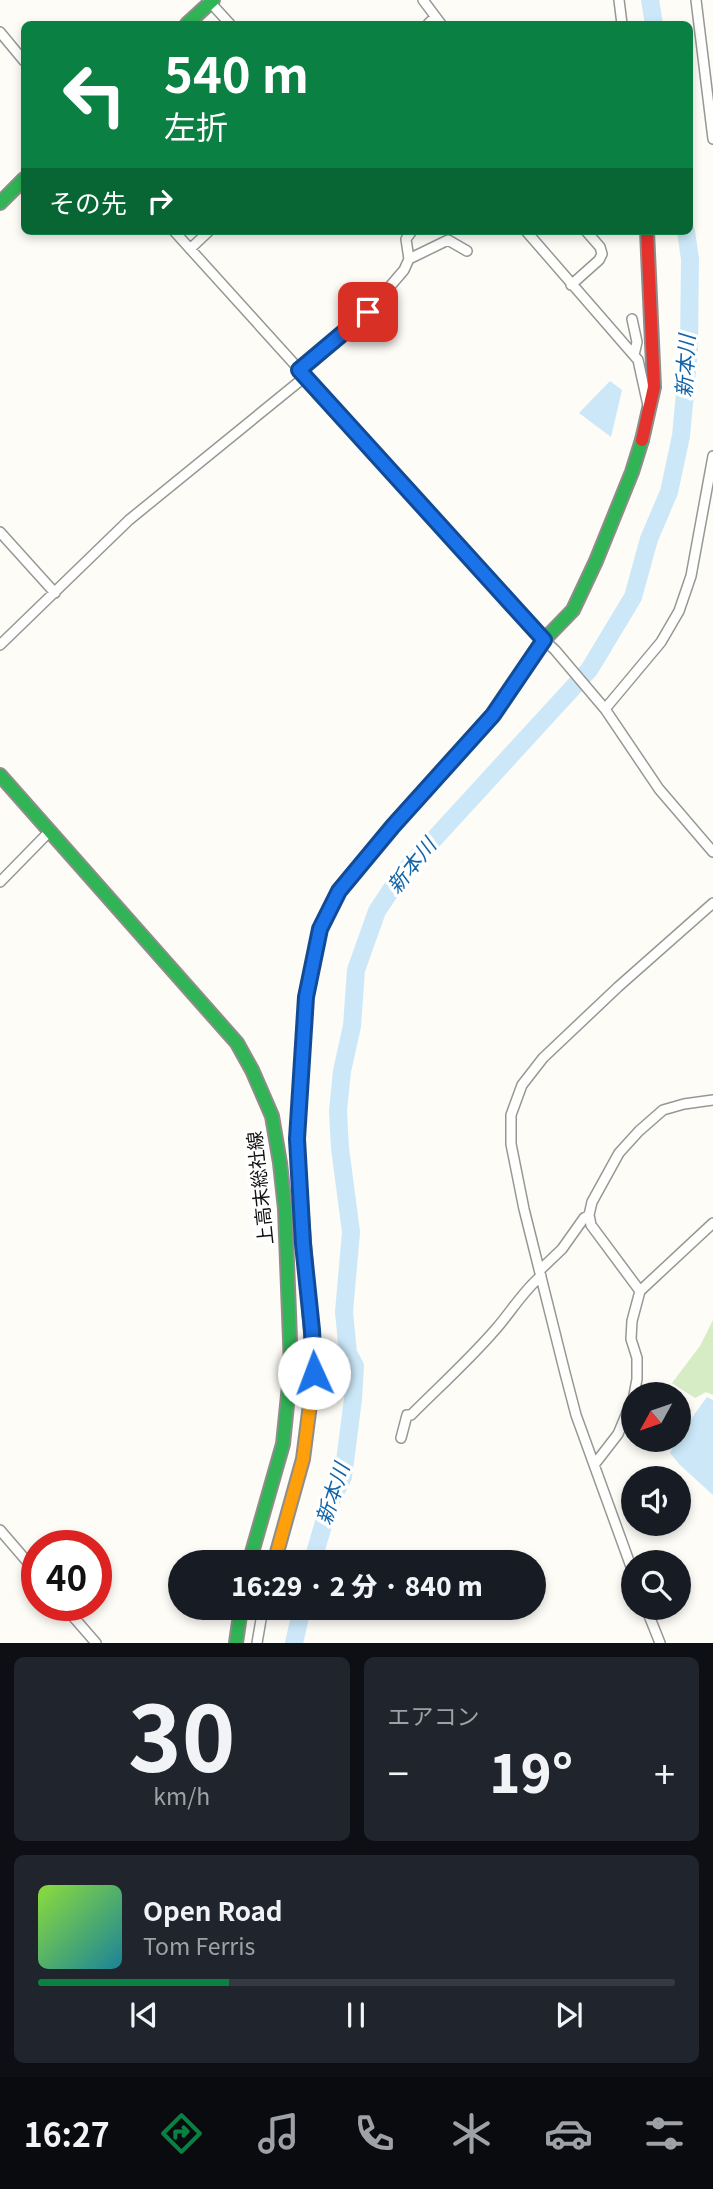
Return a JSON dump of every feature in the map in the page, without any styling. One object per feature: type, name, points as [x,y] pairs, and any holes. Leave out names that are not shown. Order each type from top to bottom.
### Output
[{"type":"street","points":[[423,0],[438,21]]},
{"type":"street","points":[[618,0],[622,21]]},
{"type":"street","points":[[696,0],[713,139]]},
{"type":"street","points":[[190,21],[211,1],[228,21]]},
{"type":"street","points":[[0,32],[21,57]]},
{"type":"street","points":[[0,203],[21,182]]},
{"type":"street","points":[[178,235],[555,650],[602,705],[659,789],[713,852]]},
{"type":"street","points":[[190,249],[205,235]]},
{"type":"street","points":[[0,645],[129,520],[303,373],[368,312],[404,270],[409,258],[406,235]]},
{"type":"street","points":[[529,235],[634,355],[642,370],[649,412]]},
{"type":"street","points":[[571,285],[599,260],[602,254],[600,247],[590,235]]},
{"type":"street","points":[[278,1550],[303,1459],[314,1373],[297,1139],[306,997],[320,929],[339,891],[393,826],[493,715],[544,640],[573,610],[632,472],[646,429],[654,387],[647,235]]},
{"type":"street","points":[[409,258],[448,240],[467,251]]},
{"type":"street","points":[[632,319],[637,342],[634,355]]},
{"type":"street","points":[[602,705],[661,642],[679,611],[691,576],[713,456]]},
{"type":"street","points":[[0,532],[55,593]]},
{"type":"street","name":"上高末総社線","points":[[0,775],[237,1043],[252,1070],[271,1116],[285,1209],[291,1366],[283,1444],[252,1550]]},
{"type":"street","points":[[0,882],[50,831]]},
{"type":"street","points":[[625,1550],[576,1415],[540,1273],[512,1144],[511,1115],[522,1085],[560,1040],[713,903]]},
{"type":"street","points":[[640,1291],[591,1225],[589,1215],[592,1202],[619,1153],[639,1131],[663,1111],[684,1104],[713,1100]]},
{"type":"street","points":[[401,1438],[407,1415],[411,1415],[480,1347],[562,1249],[583,1218],[589,1215]]},
{"type":"street","points":[[636,1382],[637,1358],[631,1339],[632,1321],[640,1291],[713,1223]]},
{"type":"street","points":[[594,1465],[621,1427]]},
{"type":"street","points":[[0,1530],[21,1554]]},
{"type":"street","points":[[236,1643],[239,1620]]},
{"type":"street","points":[[257,1643],[261,1620]]},
{"type":"street","points":[[651,1620],[660,1643]]},
{"type":"street","points":[[77,1621],[96,1643]]},
{"type":"green space","points":[[713,1320],[713,1395],[706,1392],[695,1398],[691,1395],[691,1382],[673,1382],[700,1346]]},
{"type":"water","points":[[610,381],[622,390],[611,437],[579,413]]},
{"type":"water","points":[[707,1397],[713,1400],[713,1495],[691,1475],[691,1466],[681,1466],[670,1453],[691,1452],[691,1419]]},
{"type":"waterway","name":"新本川","points":[[650,0],[654,21]]},
{"type":"waterway","name":"新本川","points":[[316,1550],[329,1505],[343,1477],[353,1399],[355,1366],[348,1353],[344,1312],[351,1232],[338,1111],[342,1071],[352,1026],[356,970],[377,911],[401,875],[589,670],[633,597],[649,539],[669,492],[681,436],[689,349],[690,259],[687,235]]},
{"type":"waterway","name":"新本川","points":[[294,1643],[299,1620]]},
{"type":"traffic: fast","points":[[190,21],[213,0]]},
{"type":"traffic: fast","points":[[0,203],[21,182]]},
{"type":"traffic: fast","points":[[300,1190],[297,1139],[306,997],[320,929],[339,891],[393,826],[493,715],[544,640],[573,610],[596,561],[642,440]]},
{"type":"traffic: fast","points":[[0,775],[237,1043],[272,1116],[285,1209],[291,1366],[283,1444],[253,1550]]},
{"type":"traffic: fast","points":[[236,1643],[239,1620]]},
{"type":"traffic: slow","points":[[278,1550],[303,1459],[314,1373],[300,1190]]},
{"type":"traffic: jam","points":[[642,440],[654,387],[647,235]]},
{"type":"route","points":[[314,1373],[297,1139],[306,997],[320,929],[339,891],[393,826],[493,715],[544,640],[299,370],[368,312]]}]
